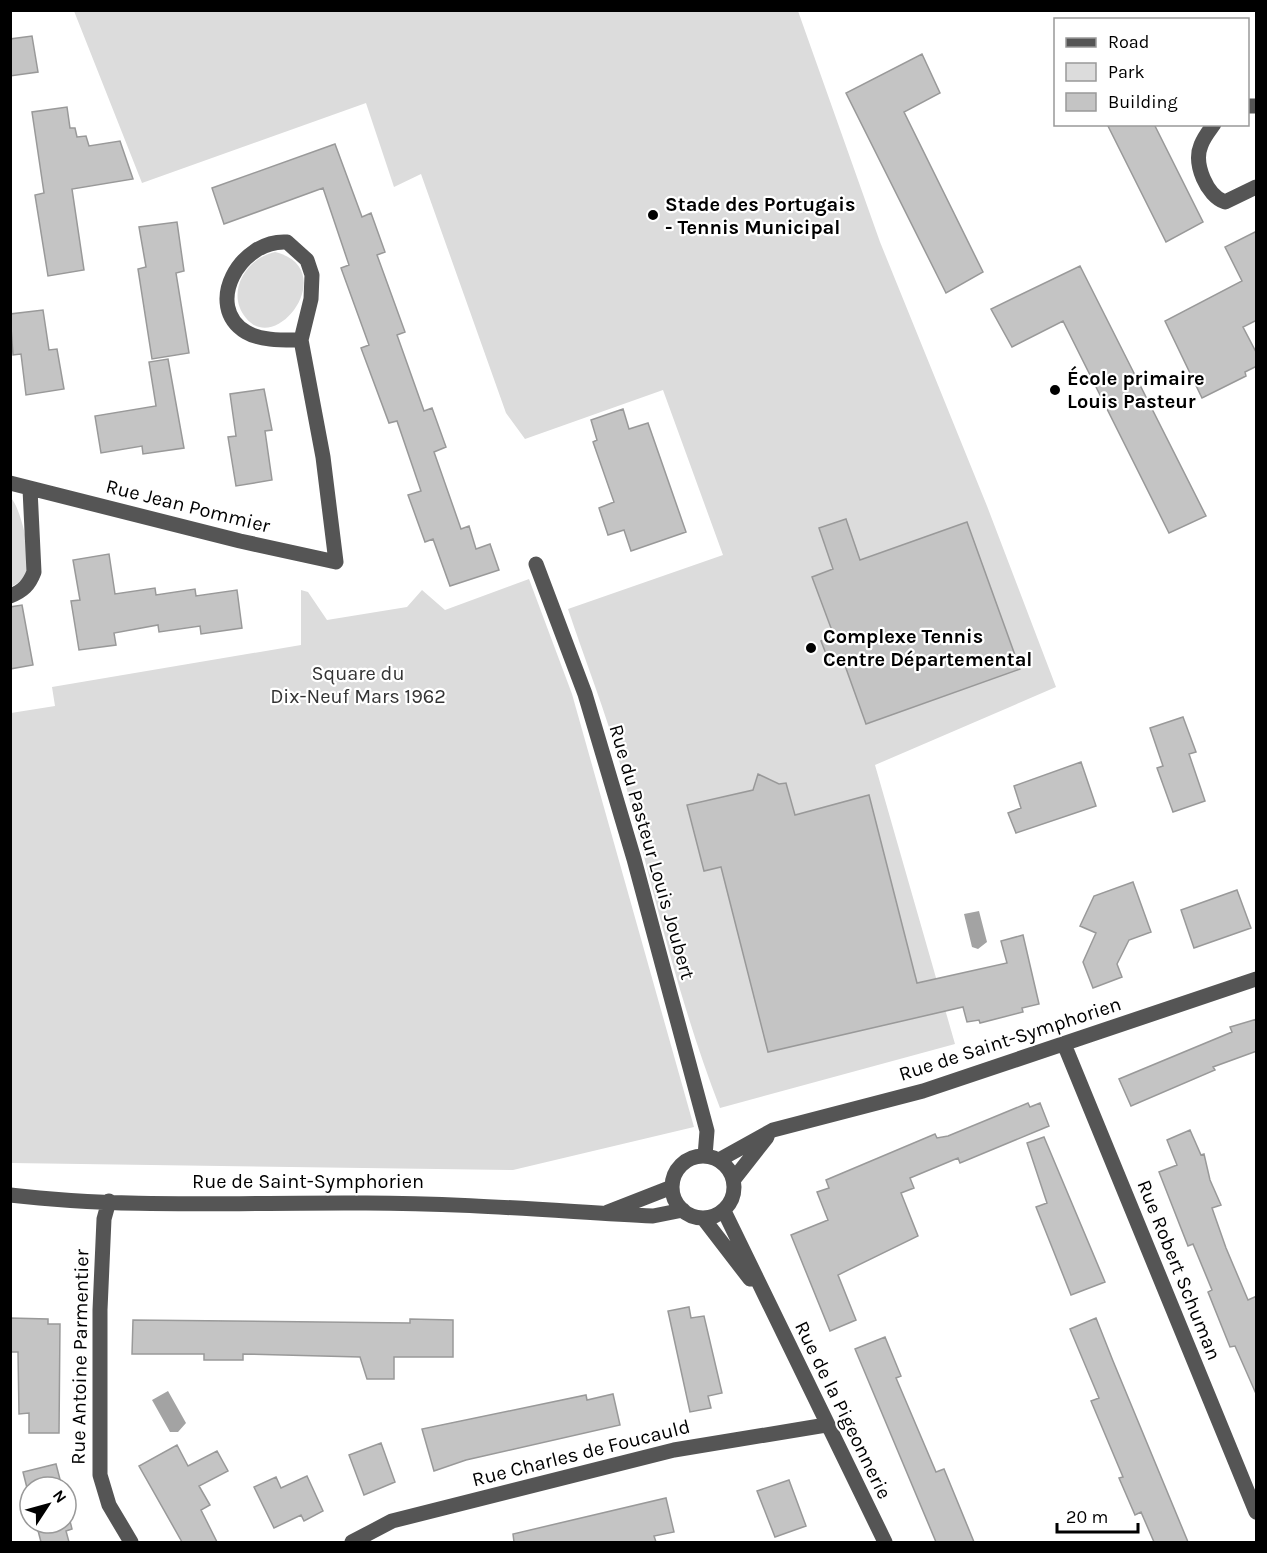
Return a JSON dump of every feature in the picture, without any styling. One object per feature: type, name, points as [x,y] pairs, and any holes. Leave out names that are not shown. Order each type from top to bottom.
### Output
[{"type":"street","points":[[1213,126],[1200,147],[1199,159],[1210,193],[1225,202],[1257,187]]},
{"type":"street","points":[[287,242],[307,260],[312,275],[311,299],[301,340],[285,340],[248,333],[234,320],[228,309],[228,293],[238,266],[246,256],[264,244],[287,242]]},
{"type":"street","name":"Rue Jean Pommier","points":[[10,483],[336,562],[323,457],[301,340]]},
{"type":"street","points":[[10,596],[22,591],[30,582],[34,572],[30,489]]},
{"type":"street","name":"Rue du Pasteur Louis Joubert","points":[[536,564],[585,694],[634,859],[707,1131],[712,1158]]},
{"type":"street","name":"Rue de Saint-Symphorien","points":[[605,1213],[672,1186],[674,1176],[686,1161],[712,1158],[773,1130],[923,1091],[1257,979]]},
{"type":"street","name":"Rue Robert Schuman","points":[[1064,1044],[1257,1512]]},
{"type":"street","points":[[734,1179],[773,1130]]},
{"type":"street","points":[[672,1186],[676,1203],[683,1210],[703,1218],[724,1211],[733,1197],[734,1179],[726,1165],[712,1158]]},
{"type":"street","name":"Rue de Saint-Symphorien","points":[[10,1195],[51,1200],[429,1203],[653,1216],[683,1210]]},
{"type":"street","name":"Rue Antoine Parmentier","points":[[110,1201],[104,1219],[100,1310],[100,1475],[109,1505],[131,1542]]},
{"type":"street","name":"Rue de la Pigeonnerie","points":[[724,1211],[763,1296],[885,1542]]},
{"type":"street","name":"Rue de la Pigeonnerie","points":[[703,1218],[763,1296]]},
{"type":"street","name":"Rue Charles de Foucauld","points":[[352,1542],[392,1521],[674,1450],[826,1425]]},
{"type":"green space","points":[[74,11],[798,11],[880,242],[987,506],[1056,687],[875,765],[955,1044],[720,1108],[679,987],[612,738],[568,609],[723,555],[663,390],[525,439],[506,413],[421,174],[394,187],[366,103],[142,183]]},
{"type":"green space","points":[[275,252],[294,261],[303,275],[303,290],[297,306],[286,318],[273,326],[259,327],[246,318],[240,308],[238,288],[242,278],[255,261]]},
{"type":"green space","points":[[11,498],[22,524],[28,569],[21,581],[11,587]]},
{"type":"green space","name":"Square du Dix-Neuf Mars 1962","points":[[529,579],[572,694],[694,1127],[513,1170],[11,1163],[11,713],[55,706],[52,687],[301,645],[301,590],[308,592],[327,620],[407,607],[422,590],[445,610]]},
{"type":"shaded area","points":[[979,911],[987,942],[978,949],[972,947],[964,914]]},
{"type":"shaded area","points":[[168,1391],[186,1423],[178,1432],[170,1432],[152,1400]]},
{"type":"building","points":[[32,36],[38,72],[10,76],[10,39]]},
{"type":"building","points":[[922,54],[940,93],[904,112],[983,272],[946,293],[846,93]]},
{"type":"building","points":[[67,107],[70,128],[75,128],[77,137],[86,136],[89,146],[120,141],[133,179],[72,189],[84,270],[48,276],[35,195],[44,193],[32,112]]},
{"type":"building","points":[[1108,126],[1155,126],[1203,222],[1166,242]]},
{"type":"building","points":[[335,144],[362,217],[371,213],[385,252],[377,255],[405,332],[397,335],[424,411],[432,408],[446,447],[434,452],[461,529],[469,526],[476,549],[490,544],[499,570],[450,586],[433,539],[425,542],[408,495],[421,491],[397,421],[389,423],[361,348],[369,345],[341,268],[349,265],[323,188],[224,224],[212,188]]},
{"type":"building","points":[[177,222],[184,271],[176,273],[189,353],[152,359],[138,269],[146,267],[139,227]]},
{"type":"building","points":[[1257,231],[1257,320],[1243,327],[1257,354],[1257,366],[1245,372],[1246,376],[1202,398],[1165,321],[1242,281],[1225,247]]},
{"type":"building","points":[[1080,266],[1206,516],[1169,533],[1063,321],[1012,347],[991,309]]},
{"type":"building","points":[[43,310],[49,350],[57,349],[64,389],[26,395],[21,354],[13,355],[10,314]]},
{"type":"building","points":[[168,359],[184,448],[143,454],[142,446],[101,453],[95,416],[156,406],[149,362]]},
{"type":"building","points":[[264,389],[272,430],[265,431],[272,480],[236,486],[228,437],[236,436],[230,394]]},
{"type":"building","points":[[623,409],[629,429],[648,423],[686,532],[631,551],[624,530],[608,535],[599,508],[614,502],[593,442],[597,440],[591,420]]},
{"type":"building","points":[[846,519],[860,560],[967,522],[1020,669],[866,724],[843,660],[830,664],[821,641],[834,636],[812,577],[833,569],[819,528]]},
{"type":"building","points":[[109,554],[115,594],[155,588],[156,595],[195,589],[196,596],[237,590],[242,628],[201,634],[200,626],[159,632],[158,625],[114,633],[116,645],[79,650],[71,601],[80,600],[73,560]]},
{"type":"building","points":[[22,605],[33,665],[10,669],[10,607]]},
{"type":"building","points":[[1183,717],[1196,752],[1189,754],[1205,801],[1173,812],[1157,768],[1163,766],[1150,728]]},
{"type":"building","points":[[1081,762],[1096,806],[1016,833],[1008,813],[1021,808],[1014,786]]},
{"type":"building","points":[[758,774],[779,784],[786,783],[795,815],[869,795],[917,983],[1007,963],[1001,941],[1023,935],[1039,1004],[1022,1008],[1023,1012],[980,1023],[979,1020],[967,1022],[963,1007],[768,1052],[721,867],[704,871],[687,805],[753,790]]},
{"type":"building","points":[[1133,882],[1151,932],[1129,940],[1117,964],[1122,977],[1093,988],[1083,962],[1096,933],[1080,926],[1094,896]]},
{"type":"building","points":[[1237,890],[1251,928],[1194,948],[1181,910]]},
{"type":"building","points":[[1257,1019],[1257,1051],[1213,1067],[1215,1070],[1131,1106],[1119,1079],[1232,1032],[1230,1027]]},
{"type":"building","points":[[1028,1103],[1030,1107],[1040,1103],[1049,1126],[960,1163],[958,1158],[910,1178],[914,1188],[901,1193],[918,1236],[838,1275],[856,1320],[830,1331],[791,1235],[828,1220],[817,1192],[829,1188],[826,1180],[935,1134],[937,1138],[948,1136]]},
{"type":"building","points":[[1190,1130],[1201,1155],[1204,1154],[1210,1180],[1221,1205],[1212,1208],[1226,1248],[1248,1300],[1257,1296],[1257,1396],[1235,1346],[1230,1347],[1208,1292],[1212,1290],[1193,1244],[1188,1246],[1159,1172],[1177,1165],[1167,1140]]},
{"type":"building","points":[[1044,1137],[1105,1282],[1071,1295],[1036,1207],[1047,1203],[1027,1143]]},
{"type":"building","points":[[689,1307],[691,1318],[704,1316],[722,1393],[708,1396],[711,1408],[690,1412],[668,1311]]},
{"type":"building","points":[[10,1318],[48,1319],[48,1324],[60,1324],[59,1433],[29,1433],[29,1413],[19,1414],[18,1352],[10,1352]]},
{"type":"building","points":[[1096,1318],[1188,1542],[1154,1542],[1141,1512],[1135,1515],[1119,1478],[1123,1477],[1091,1401],[1099,1398],[1070,1329]]},
{"type":"building","points":[[410,1319],[453,1320],[453,1357],[394,1357],[394,1379],[367,1379],[360,1357],[243,1354],[243,1360],[204,1360],[204,1354],[132,1354],[133,1320],[410,1323]]},
{"type":"building","points":[[885,1337],[901,1376],[896,1378],[936,1472],[944,1469],[974,1542],[936,1542],[855,1349]]},
{"type":"building","points":[[613,1394],[620,1425],[466,1460],[434,1471],[422,1429],[586,1395],[587,1400]]},
{"type":"building","points":[[381,1443],[395,1482],[364,1495],[349,1455]]},
{"type":"building","points":[[177,1445],[188,1466],[217,1451],[228,1471],[199,1486],[210,1505],[201,1510],[217,1542],[182,1542],[139,1466]]},
{"type":"building","points":[[56,1464],[59,1475],[24,1475],[23,1472]]},
{"type":"building","points":[[307,1476],[323,1511],[304,1521],[301,1515],[274,1528],[254,1487],[276,1477],[281,1488]]},
{"type":"building","points":[[789,1480],[806,1526],[775,1537],[757,1491]]},
{"type":"building","points":[[666,1498],[674,1532],[654,1536],[656,1542],[514,1542],[513,1534]]},
{"type":"building","points":[[39,1535],[67,1535],[69,1542],[41,1542]]},
{"type":"place","name":"Stade des Portugais - Tennis Municipal","points":[[653,215]]},
{"type":"place","name":"École primaire Louis Pasteur","points":[[1055,390]]},
{"type":"place","name":"Complexe Tennis Centre Départemental","points":[[811,648]]}]
